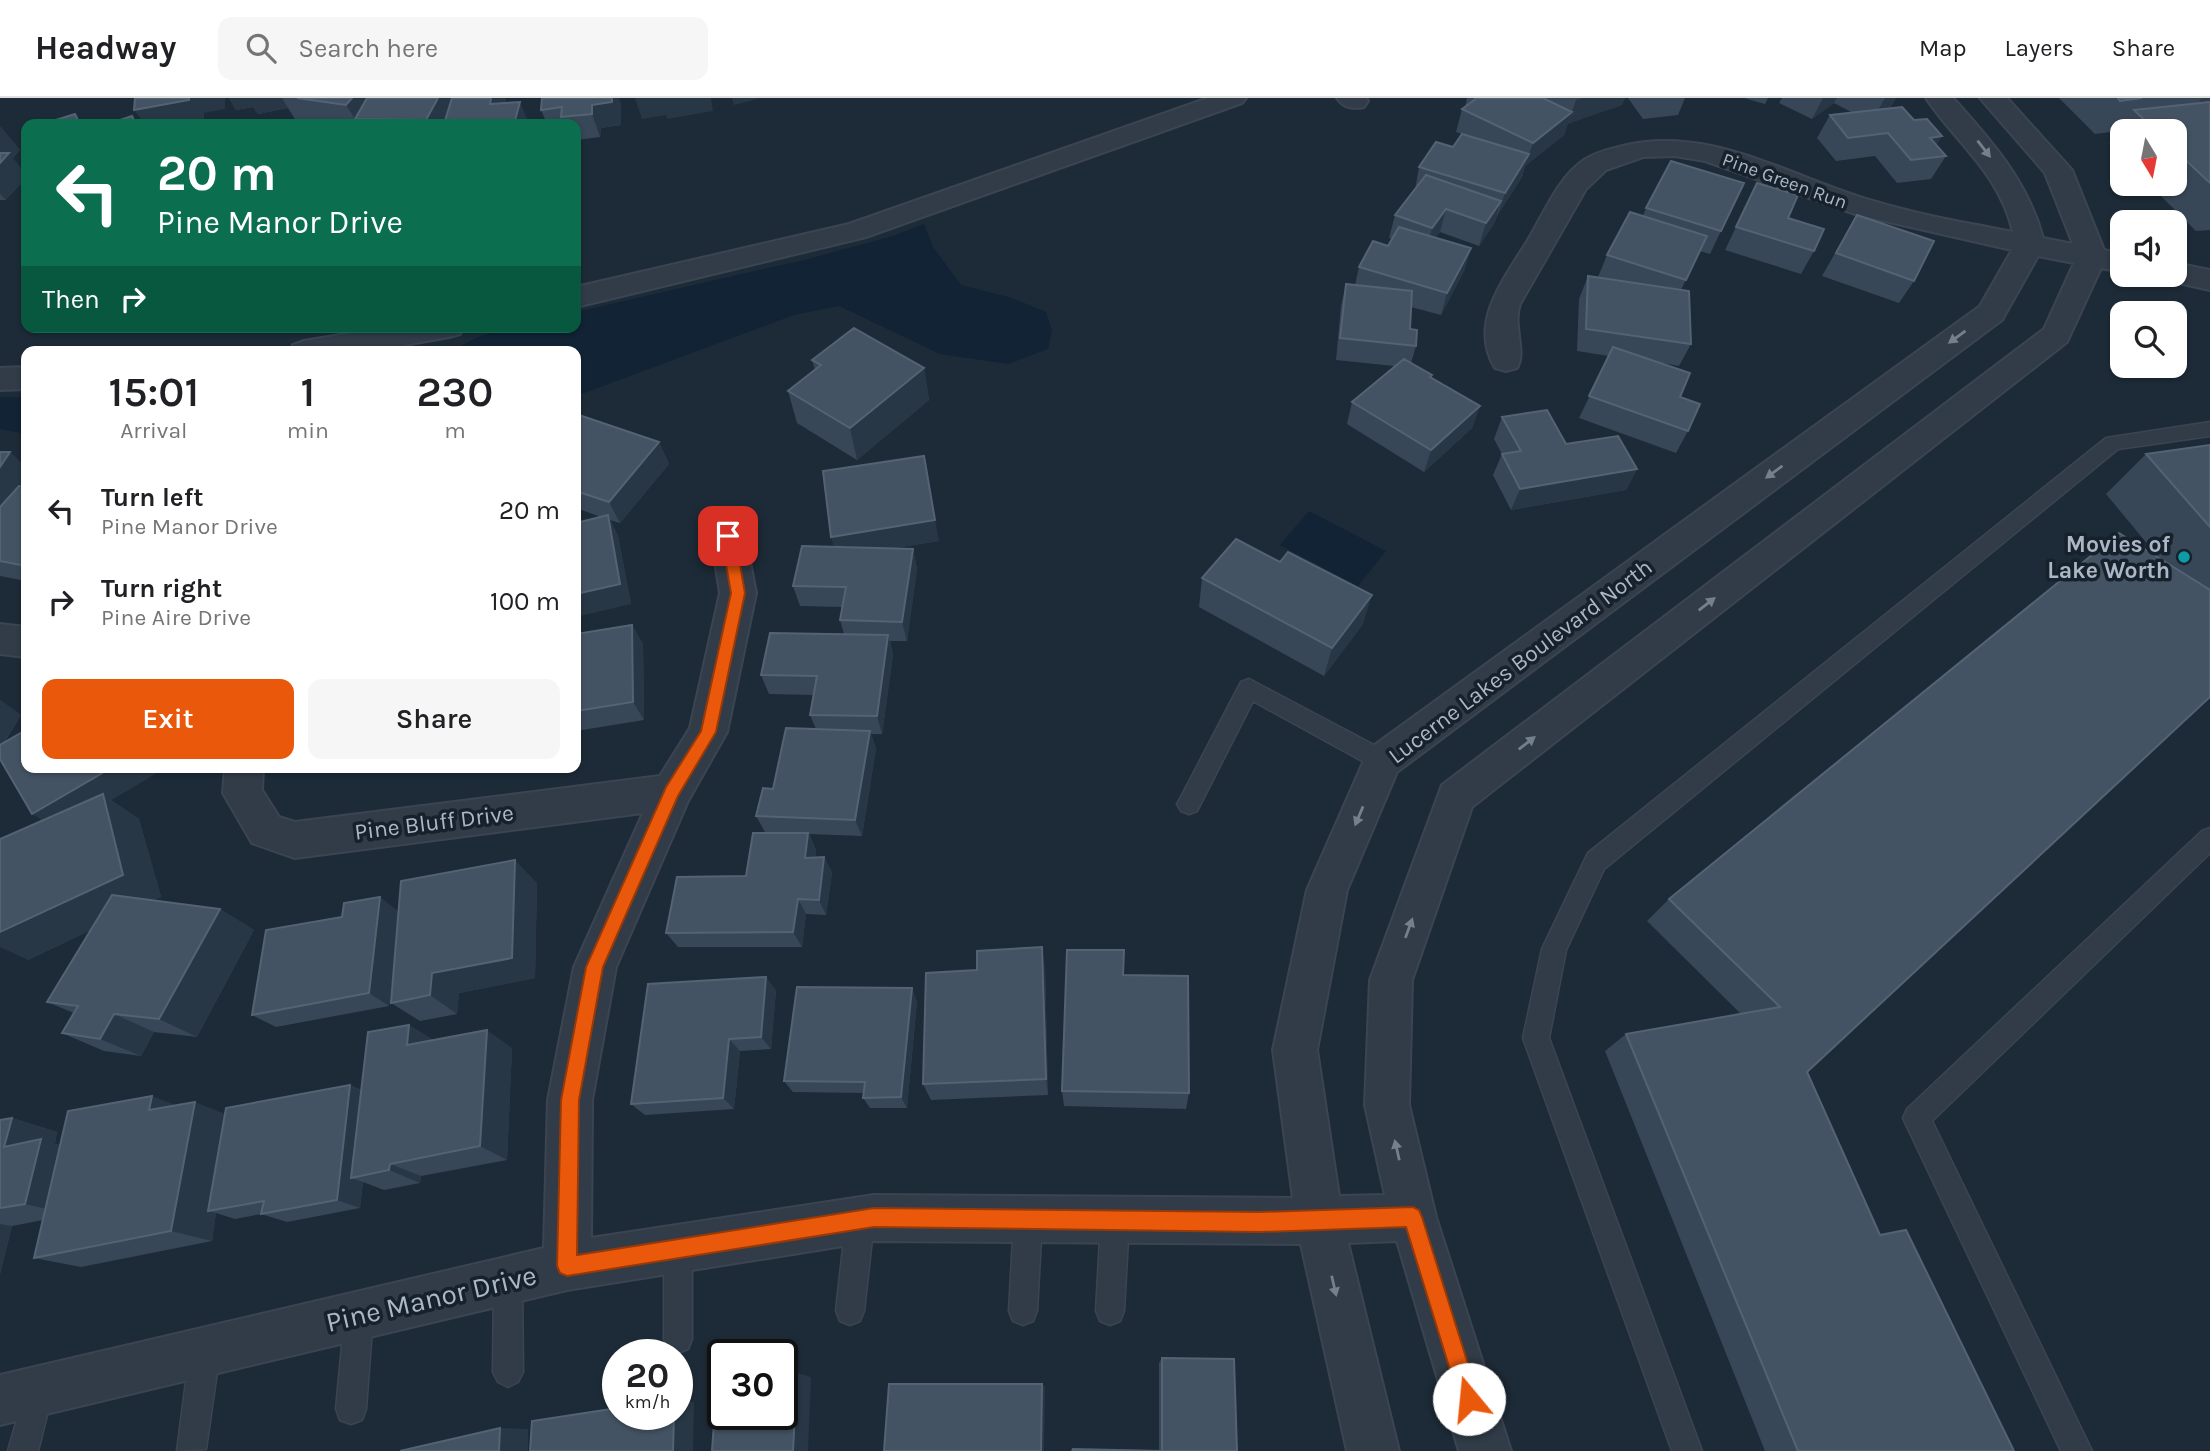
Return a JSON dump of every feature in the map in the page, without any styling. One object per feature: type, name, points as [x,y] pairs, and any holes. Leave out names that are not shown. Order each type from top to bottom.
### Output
[{"type":"street","points":[[581,296],[856,230],[1233,98]]},
{"type":"street","points":[[1939,98],[1982,145],[2005,177],[2027,227],[2030,244]]},
{"type":"street","points":[[1485,1451],[1413,1217],[1387,1105],[1391,980],[1456,797],[2056,335],[2107,260],[2058,170],[1993,98]]},
{"type":"street","name":"Pine Green Run","points":[[1506,360],[1501,313],[1572,187],[1594,165],[1629,152],[1673,148],[1720,156],[1818,194],[1868,209],[2107,260]]},
{"type":"street","name":"Lucerne Lakes Boulevard North","points":[[1373,1451],[1319,1220],[1295,1050],[1327,890],[1383,761],[1991,313],[2030,244]]},
{"type":"street","points":[[2187,275],[2210,280]]},
{"type":"street","points":[[339,346],[416,333]]},
{"type":"street","points":[[0,379],[21,378]]},
{"type":"street","points":[[567,1266],[570,1100],[595,967],[672,792],[708,732],[738,593],[728,536]]},
{"type":"street","points":[[0,639],[21,641]]},
{"type":"street","name":"Pine Bluff Drive","points":[[244,773],[243,793],[266,831],[295,840],[672,792]]},
{"type":"street","name":"Pine Manor Drive","points":[[19,1395],[567,1266],[874,1218],[1319,1220],[1413,1217]]},
{"type":"lane","points":[[1687,1451],[1536,1038],[1554,948],[1597,860],[2113,443],[2210,429]]},
{"type":"lane","points":[[1189,804],[1249,688],[1383,761]]},
{"type":"lane","points":[[2077,1451],[1916,1118],[2210,838]]},
{"type":"lane","points":[[1023,1311],[1028,1220]]},
{"type":"lane","points":[[1110,1311],[1115,1220]]},
{"type":"lane","points":[[850,1311],[860,1221]]},
{"type":"lane","points":[[678,1249],[678,1339]]},
{"type":"lane","points":[[508,1280],[508,1371]]},
{"type":"lane","points":[[351,1409],[359,1315]]},
{"type":"lane","points":[[191,1449],[205,1351]]},
{"type":"lane","points":[[19,1395],[23,1451]]},
{"type":"water","points":[[924,224],[933,247],[961,285],[1009,297],[1046,312],[1052,330],[1048,349],[1008,364],[940,354],[839,306],[794,315],[581,394],[581,346],[462,346],[491,333],[581,333],[581,311],[808,259],[893,236]]},
{"type":"water","points":[[0,397],[21,397],[21,433],[0,429]]},
{"type":"water","points":[[1309,511],[1386,551],[1358,586],[1280,545]]},
{"type":"building","points":[[135,98],[189,98],[189,100],[134,110]]},
{"type":"building","points":[[297,98],[352,98],[346,105]]},
{"type":"building","points":[[367,98],[438,98],[427,119],[355,119]]},
{"type":"building","points":[[452,98],[491,98],[490,104],[520,102],[515,119],[446,119]]},
{"type":"building","points":[[542,98],[612,98],[612,102],[592,105],[592,114],[561,117],[562,107],[541,110]]},
{"type":"building","points":[[1477,98],[1543,98],[1572,112],[1533,143],[1462,109]]},
{"type":"building","points":[[2118,98],[2142,98],[2120,101]]},
{"type":"building","points":[[2210,102],[2210,183],[2188,162],[2188,119],[2143,119],[2134,110]]},
{"type":"building","points":[[1902,107],[1914,120],[1927,119],[1942,136],[1930,138],[1946,156],[1911,160],[1888,133],[1848,138],[1830,115]]},
{"type":"building","points":[[75,114],[78,119],[59,119]]},
{"type":"building","points":[[1462,134],[1529,154],[1505,193],[1419,167],[1436,142],[1453,147]]},
{"type":"building","points":[[0,153],[9,153],[0,163]]},
{"type":"building","points":[[1671,161],[1744,183],[1721,231],[1646,208]]},
{"type":"building","points":[[1426,175],[1501,201],[1486,223],[1446,209],[1432,228],[1395,215]]},
{"type":"building","points":[[1757,183],[1798,195],[1788,218],[1824,229],[1814,251],[1736,227]]},
{"type":"building","points":[[1630,212],[1707,236],[1686,280],[1607,255]]},
{"type":"building","points":[[1857,215],[1934,241],[1914,281],[1836,253]]},
{"type":"building","points":[[1399,227],[1471,248],[1447,293],[1359,267],[1373,241],[1388,246]]},
{"type":"building","points":[[1588,276],[1689,291],[1691,344],[1586,329]]},
{"type":"building","points":[[1346,284],[1412,291],[1410,329],[1417,330],[1416,346],[1340,338]]},
{"type":"building","points":[[854,328],[924,368],[850,428],[788,391],[821,365],[812,360]]},
{"type":"building","points":[[1613,347],[1690,373],[1680,397],[1700,404],[1688,431],[1589,396]]},
{"type":"building","points":[[1404,359],[1480,406],[1431,450],[1352,402]]},
{"type":"building","points":[[1547,410],[1566,444],[1618,436],[1637,469],[1520,489],[1502,454],[1521,451],[1502,417]]},
{"type":"building","points":[[581,416],[659,442],[609,502],[581,493]]},
{"type":"building","points":[[2210,445],[2210,527],[2146,454]]},
{"type":"building","points":[[0,452],[10,452],[0,467]]},
{"type":"building","points":[[924,456],[935,520],[831,537],[823,471]]},
{"type":"building","points":[[21,486],[21,565],[0,561],[0,507]]},
{"type":"building","points":[[608,515],[620,584],[581,593],[581,522]]},
{"type":"building","points":[[2119,533],[2210,590],[2210,697],[1807,1072],[1880,1235],[1906,1230],[2014,1451],[1798,1451],[1626,1034],[1780,1007],[1669,899]]},
{"type":"building","points":[[1236,539],[1280,562],[1288,552],[1372,595],[1332,648],[1202,578]]},
{"type":"building","points":[[802,546],[913,549],[902,622],[840,620],[846,587],[793,586]]},
{"type":"building","points":[[632,625],[633,702],[581,710],[581,633]]},
{"type":"building","points":[[770,633],[888,635],[877,716],[810,715],[817,676],[761,675]]},
{"type":"building","points":[[786,728],[870,731],[855,820],[756,816],[763,788],[773,789]]},
{"type":"building","points":[[21,733],[21,773],[102,773],[32,814],[0,759],[0,745]]},
{"type":"building","points":[[103,794],[123,875],[0,932],[0,839]]},
{"type":"building","points":[[753,833],[808,833],[805,858],[824,857],[819,900],[798,899],[793,932],[666,933],[677,877],[746,876]]},
{"type":"building","points":[[515,860],[512,958],[432,973],[430,995],[391,1003],[401,881]]},
{"type":"building","points":[[112,895],[220,909],[159,1019],[114,1014],[100,1039],[62,1033],[78,1006],[47,1002]]},
{"type":"building","points":[[380,897],[369,993],[252,1015],[266,930],[342,917],[344,903]]},
{"type":"building","points":[[1042,947],[1046,1079],[923,1084],[926,973],[977,970],[977,951]]},
{"type":"building","points":[[1067,950],[1124,950],[1123,975],[1188,976],[1189,1093],[1062,1091]]},
{"type":"building","points":[[766,977],[761,1037],[729,1039],[723,1098],[631,1104],[648,984]]},
{"type":"building","points":[[797,987],[912,988],[901,1097],[863,1098],[865,1082],[784,1081]]},
{"type":"building","points":[[409,1025],[407,1045],[487,1030],[480,1146],[390,1164],[389,1170],[351,1178],[368,1032]]},
{"type":"building","points":[[350,1085],[337,1200],[261,1214],[264,1201],[208,1211],[226,1108]]},
{"type":"building","points":[[152,1096],[149,1110],[195,1102],[171,1231],[34,1258],[68,1111]]},
{"type":"building","points":[[12,1118],[4,1147],[41,1139],[25,1204],[0,1208],[0,1120]]},
{"type":"building","points":[[1162,1358],[1234,1359],[1237,1451],[1162,1451]]},
{"type":"building","points":[[889,1384],[1042,1384],[1041,1451],[884,1451]]},
{"type":"building","points":[[602,1410],[602,1430],[674,1430],[673,1451],[530,1451],[532,1421]]},
{"type":"building","points":[[500,1428],[499,1451],[400,1451]]},
{"type":"building","points":[[713,1430],[794,1430],[793,1451],[712,1451]]},
{"type":"building","points":[[1073,1449],[1162,1451],[1072,1451]]},
{"type":"place","name":"Movies of Lake Worth","points":[[2184,557]]},
{"type":"route","points":[[728,536],[738,593],[708,732],[672,792],[595,967],[570,1100],[567,1266],[874,1218],[1260,1222],[1413,1217],[1469,1399]]}]
